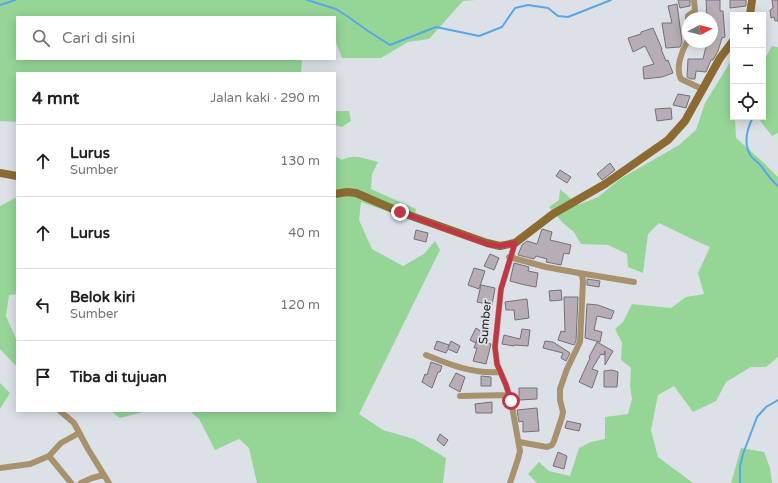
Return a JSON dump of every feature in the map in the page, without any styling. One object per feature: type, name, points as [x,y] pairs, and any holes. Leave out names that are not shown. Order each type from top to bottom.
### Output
[{"type":"street","points":[[694,0],[695,12]]},
{"type":"street","points":[[750,12],[752,0]]},
{"type":"street","points":[[336,194],[348,192],[356,193],[400,212],[487,244],[500,246],[515,243],[553,214],[605,184],[668,140],[685,120],[720,58],[730,45]]},
{"type":"street","points":[[684,48],[678,72],[679,77],[681,80],[702,89]]},
{"type":"street","points":[[0,173],[16,176]]},
{"type":"street","name":"Sumber","points":[[510,483],[519,455],[519,442],[509,395],[495,356],[495,347],[499,300],[503,278],[515,243]]},
{"type":"street","points":[[509,257],[546,267],[634,282]]},
{"type":"street","points":[[519,442],[547,447],[552,445],[554,441],[563,412],[560,400],[560,389],[567,369],[578,348],[581,335],[584,281],[579,273]]},
{"type":"street","points":[[426,355],[458,368],[470,371],[500,372]]},
{"type":"street","points":[[460,396],[509,395]]},
{"type":"street","points":[[61,412],[74,423],[109,483]]},
{"type":"street","points":[[0,468],[30,464],[49,456],[61,443],[79,433]]},
{"type":"street","points":[[49,456],[71,483]]},
{"type":"street","points":[[81,483],[104,474]]},
{"type":"green space","points":[[0,0],[476,0],[463,1],[429,39],[408,42],[381,58],[342,58],[336,43],[336,16],[16,16],[16,60],[302,60],[301,72],[16,72],[16,122],[0,121]]},
{"type":"green space","points":[[772,46],[778,47],[778,133],[772,136],[759,120],[766,120],[766,57]]},
{"type":"green space","points":[[730,62],[730,120],[735,120],[736,138],[778,177],[778,357],[766,367],[751,367],[726,382],[716,401],[693,412],[674,386],[658,395],[651,430],[658,457],[693,483],[537,483],[528,474],[539,462],[549,471],[570,476],[579,448],[591,442],[605,439],[605,417],[628,414],[632,399],[630,386],[631,368],[621,360],[622,343],[615,329],[623,322],[632,304],[671,308],[686,297],[704,294],[698,273],[710,247],[659,223],[648,234],[643,273],[628,267],[627,254],[608,245],[581,244],[574,232],[564,224],[549,207],[559,200],[560,189],[578,205],[598,197],[620,179],[679,145],[696,130],[705,103]]},
{"type":"green space","points":[[336,111],[349,111],[351,121],[342,127],[336,125]]},
{"type":"green space","points":[[336,157],[342,160],[356,157],[378,162],[372,174],[371,189],[416,209],[414,221],[361,202],[359,220],[372,249],[403,266],[424,254],[435,241],[440,250],[359,414],[383,430],[414,439],[446,458],[443,483],[257,483],[249,448],[239,439],[215,450],[199,419],[191,412],[336,412]]},
{"type":"green space","points":[[16,198],[16,294],[9,295],[6,316],[16,339],[15,365],[0,349],[0,206]]},
{"type":"green space","points":[[0,383],[10,393],[0,409]]},
{"type":"green space","points":[[112,412],[143,412],[120,418]]},
{"type":"green space","points":[[741,448],[764,452],[770,468],[772,483],[731,483]]},
{"type":"building","points":[[678,0],[690,0],[690,6],[680,8]]},
{"type":"building","points":[[706,0],[720,0],[720,11],[723,11],[725,37],[722,38],[718,51],[713,60],[711,60],[706,72],[696,71],[695,79],[691,79],[687,77],[688,59],[703,59],[706,48],[718,48],[718,12],[707,12]]},
{"type":"building","points":[[730,0],[746,0],[746,6],[730,8]]},
{"type":"building","points":[[772,0],[778,0],[778,21],[775,21],[774,17],[771,18],[770,10],[773,8]]},
{"type":"building","points":[[677,4],[682,42],[680,47],[666,48],[662,23],[672,23],[668,6]]},
{"type":"building","points":[[653,28],[666,61],[668,60],[673,73],[662,77],[644,79],[643,67],[654,64],[645,46],[633,52],[628,38]]},
{"type":"building","points":[[678,94],[690,96],[686,108],[673,105]]},
{"type":"building","points":[[671,108],[672,119],[657,121],[655,109]]},
{"type":"building","points":[[610,163],[615,170],[602,180],[597,174]]},
{"type":"building","points":[[560,170],[571,177],[567,183],[556,176]]},
{"type":"building","points":[[542,229],[552,232],[550,240],[571,245],[569,254],[564,253],[561,265],[546,262],[547,259],[536,256],[534,259],[518,255],[522,245],[527,241],[537,244]]},
{"type":"building","points":[[416,230],[428,233],[426,242],[414,239]]},
{"type":"building","points":[[490,254],[499,258],[494,270],[484,266]]},
{"type":"building","points":[[514,263],[529,267],[528,271],[538,273],[536,287],[510,281]]},
{"type":"building","points":[[474,268],[485,271],[479,289],[468,285]]},
{"type":"building","points":[[587,279],[600,281],[599,287],[587,285]]},
{"type":"building","points":[[481,285],[495,288],[492,305],[477,302]]},
{"type":"building","points":[[561,290],[562,300],[550,301],[549,291]]},
{"type":"building","points":[[564,297],[578,297],[576,341],[574,345],[558,340],[561,331],[565,332]]},
{"type":"building","points":[[527,299],[529,318],[515,320],[514,310],[506,310],[505,302]]},
{"type":"building","points":[[587,304],[598,305],[614,311],[611,319],[597,316],[594,330],[602,332],[600,342],[585,338]]},
{"type":"building","points":[[476,328],[482,332],[477,340],[491,344],[486,364],[473,361],[477,348],[474,348],[476,343],[470,340]]},
{"type":"building","points":[[522,329],[530,330],[528,346],[502,344],[504,335],[520,339]]},
{"type":"building","points":[[437,341],[449,345],[448,348],[451,341],[460,346],[457,353],[448,349],[446,353],[434,349]]},
{"type":"building","points":[[545,341],[553,342],[570,353],[566,361],[561,358],[563,353],[543,348]]},
{"type":"building","points":[[597,342],[613,351],[605,365],[605,351],[604,355],[601,354],[592,369],[598,371],[592,388],[579,382]]},
{"type":"building","points":[[431,362],[442,366],[432,388],[422,382],[425,374],[427,375]]},
{"type":"building","points":[[612,370],[618,372],[617,387],[604,387],[604,371]]},
{"type":"building","points":[[456,373],[465,377],[460,392],[449,386]]},
{"type":"building","points":[[481,376],[491,377],[491,386],[481,386]]},
{"type":"building","points":[[519,388],[537,388],[537,399],[519,400]]},
{"type":"building","points":[[492,402],[492,413],[476,413],[475,404]]},
{"type":"building","points":[[537,408],[539,431],[523,432],[523,421],[519,422],[517,410]]},
{"type":"building","points":[[567,421],[581,424],[579,431],[565,428]]},
{"type":"building","points":[[440,434],[448,440],[444,446],[437,440]]},
{"type":"building","points":[[558,452],[567,456],[564,469],[553,466]]},
{"type":"waterway","points":[[0,5],[15,0]]},
{"type":"waterway","points":[[307,0],[336,9],[390,45],[436,27],[479,36],[502,27],[515,8],[528,5],[548,8],[558,16],[568,17],[611,0]]},
{"type":"waterway","points":[[752,120],[747,136],[747,147],[752,157],[778,186]]},
{"type":"waterway","points":[[740,483],[740,466],[743,454],[757,417],[766,407],[778,400]]},
{"type":"route","points":[[400,212],[487,244],[505,246],[515,243],[503,278],[499,300],[495,347],[497,364],[511,401]]}]
